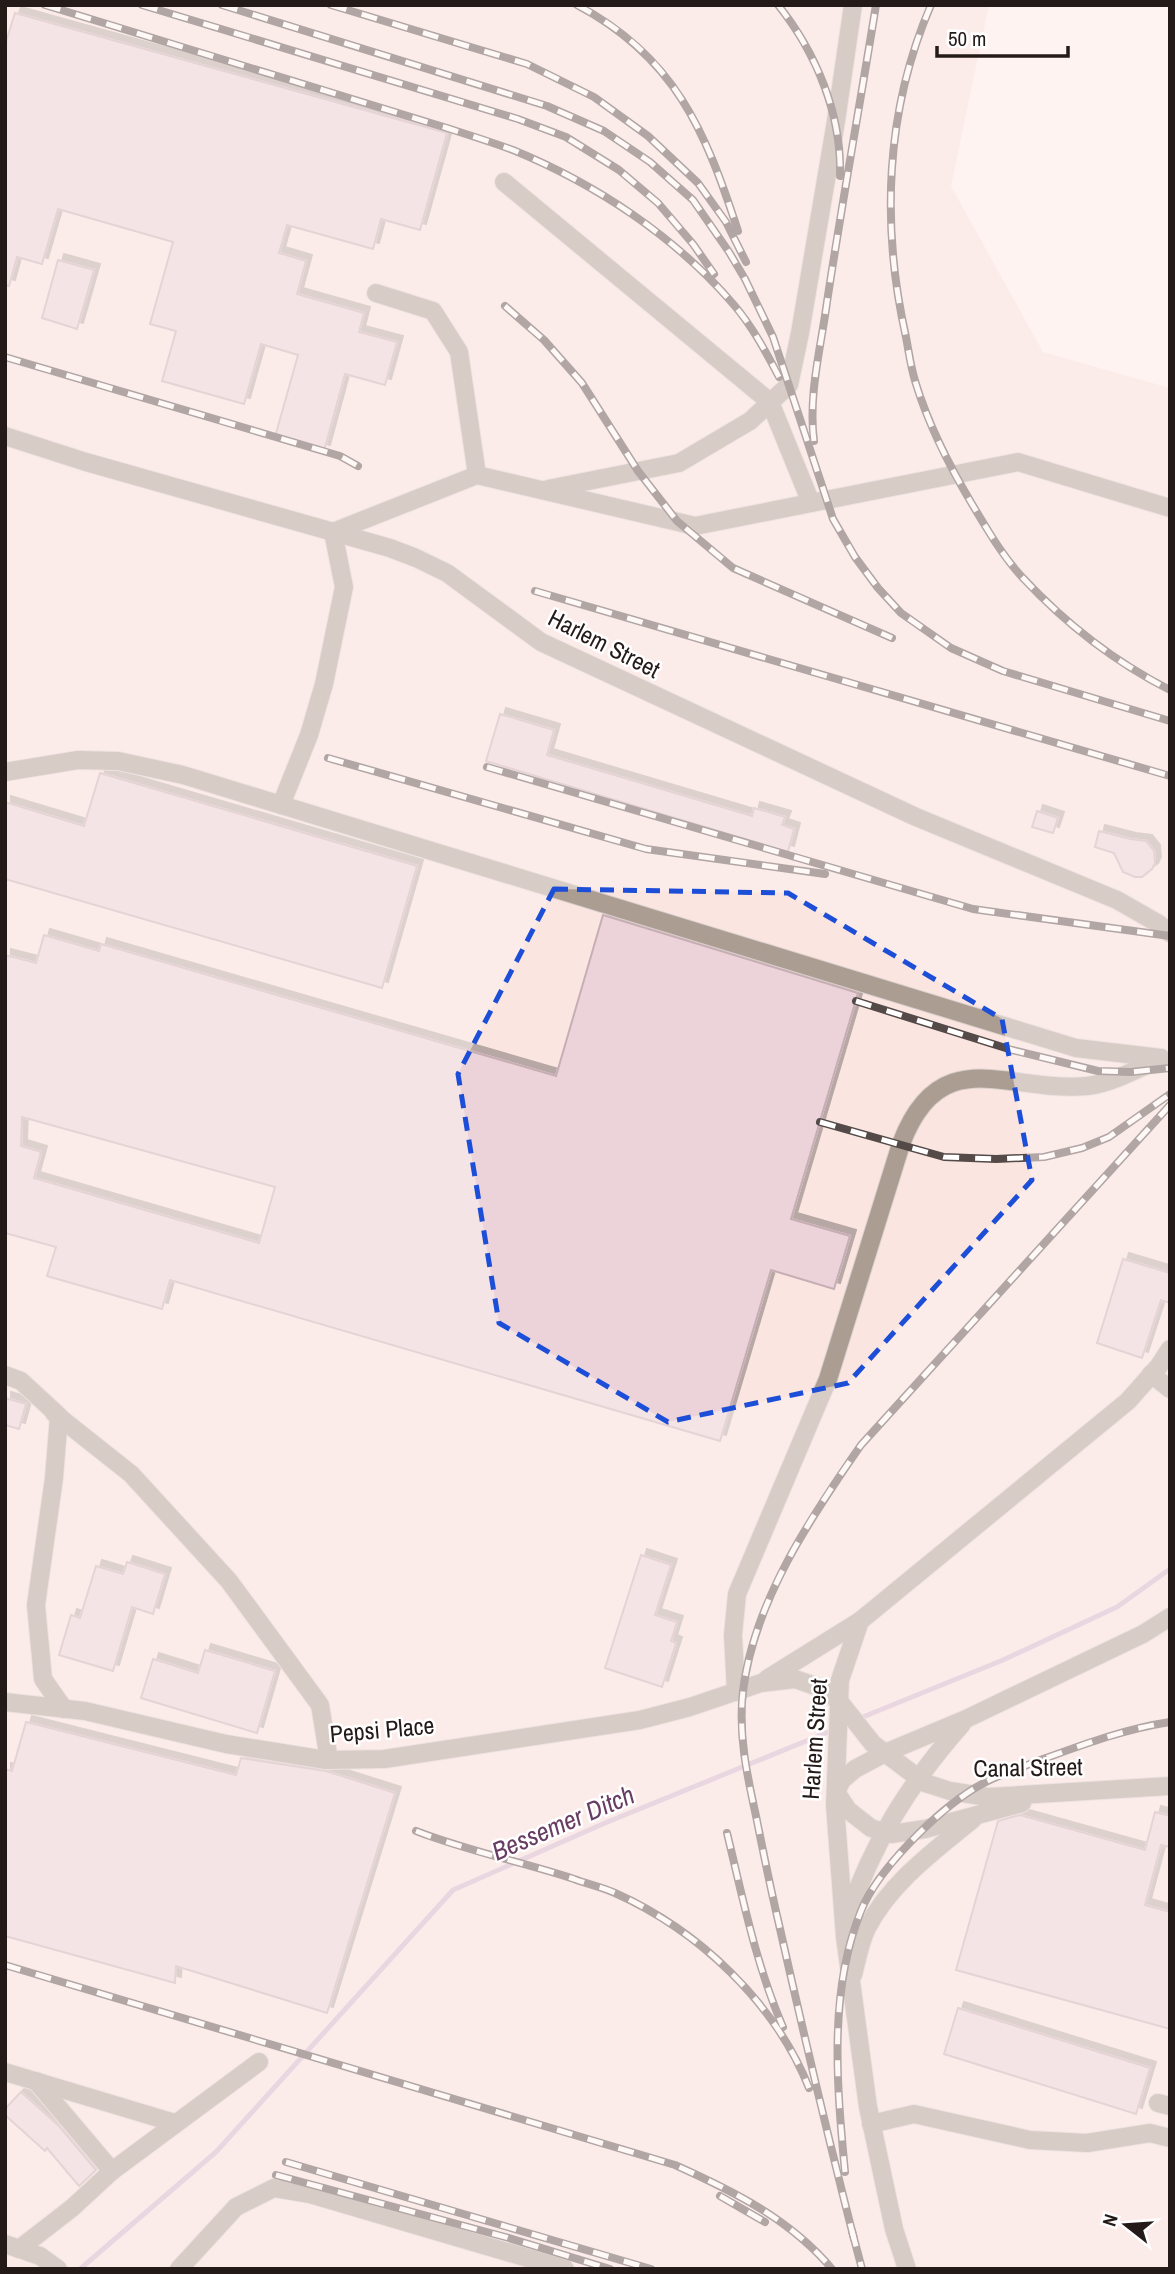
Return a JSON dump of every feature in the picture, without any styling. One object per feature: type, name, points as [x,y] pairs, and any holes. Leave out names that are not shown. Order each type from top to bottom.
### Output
[{"type":"lane","points":[[541,490],[679,463],[750,421],[789,385],[836,121],[853,5]]},
{"type":"lane","points":[[504,182],[771,402],[811,503]]},
{"type":"lane","points":[[376,293],[433,311],[459,352],[477,475]]},
{"type":"lane","name":"Harlem Street","points":[[5,436],[416,558],[447,573],[541,642],[916,817],[1118,900],[1160,924],[1170,933]]},
{"type":"lane","points":[[281,805],[309,735],[324,684],[344,587],[334,532],[477,475],[695,526],[1018,462],[1170,508]]},
{"type":"lane","points":[[5,772],[78,760],[118,761],[183,775],[1076,1048],[1166,1055]]},
{"type":"lane","points":[[736,1692],[733,1635],[737,1594],[828,1379],[907,1126],[922,1103],[947,1083],[983,1077],[1035,1084],[1088,1086],[1131,1072],[1166,1055]]},
{"type":"lane","points":[[761,1683],[860,1621],[1128,1401],[1170,1349]]},
{"type":"lane","points":[[1152,1374],[1170,1389]]},
{"type":"lane","points":[[5,1375],[21,1381],[54,1413],[131,1474],[229,1581],[320,1704],[329,1760]]},
{"type":"lane","points":[[54,1413],[59,1416],[54,1478],[36,1605],[43,1679],[64,1709]]},
{"type":"lane","points":[[1060,1793],[925,1829],[891,1834],[870,1828],[848,1810],[835,1791],[842,1780],[855,1769],[885,1753],[966,1719],[1143,1634],[1170,1617]]},
{"type":"lane","name":"Harlem Street","points":[[860,1621],[840,1680],[835,1791],[839,1868],[851,1982],[872,2124],[894,2229],[907,2269]]},
{"type":"lane","points":[[761,1683],[795,1679],[821,1688],[839,1701]]},
{"type":"lane","name":"Pepsi Place","points":[[5,1702],[85,1711],[226,1744],[329,1760],[384,1759],[640,1720],[761,1683]]},
{"type":"lane","name":"Canal Street","points":[[839,1701],[869,1738],[925,1783],[977,1796],[1170,1786]]},
{"type":"lane","points":[[844,1924],[858,1886],[884,1832],[927,1763],[966,1719]]},
{"type":"lane","points":[[851,1982],[865,1931],[880,1905],[896,1885],[978,1815]]},
{"type":"lane","points":[[839,1868],[858,1886],[872,1891],[896,1885]]},
{"type":"lane","points":[[12,2246],[72,2208],[112,2171],[259,2062]]},
{"type":"lane","points":[[5,2072],[175,2123]]},
{"type":"lane","points":[[36,2081],[112,2171]]},
{"type":"lane","points":[[872,2124],[914,2114],[1030,2140],[1087,2143],[1150,2133],[1170,2138]]},
{"type":"lane","points":[[179,2269],[236,2207],[274,2188],[310,2194],[565,2269]]},
{"type":"lane","points":[[12,2246],[40,2256],[58,2269]]},
{"type":"highlighted area","points":[[554,889],[788,893],[1002,1019],[1032,1180],[848,1383],[668,1422],[499,1323],[458,1074]]},
{"type":"shaded area","points":[[5,5],[989,5],[951,186],[1043,352],[1170,388],[1170,2269],[5,2269]]},
{"type":"building","points":[[15,13],[447,133],[420,230],[381,219],[373,249],[287,225],[279,253],[306,261],[297,294],[364,313],[359,332],[397,342],[385,385],[345,374],[324,451],[275,437],[298,355],[261,344],[244,404],[162,381],[176,331],[150,324],[173,242],[58,209],[42,264],[17,257],[9,286],[5,285],[5,45]]},
{"type":"building","points":[[58,260],[94,270],[77,329],[42,318]]},
{"type":"building","points":[[500,714],[554,730],[547,755],[752,816],[754,808],[785,817],[782,825],[794,829],[788,852],[486,761]]},
{"type":"building","points":[[100,773],[417,866],[382,988],[5,879],[5,802],[84,826]]},
{"type":"building","points":[[1037,811],[1058,818],[1053,833],[1032,827]]},
{"type":"building","points":[[1099,831],[1146,841],[1154,851],[1155,863],[1152,869],[1142,877],[1123,872],[1114,853],[1095,847]]},
{"type":"building","points":[[603,915],[858,993],[791,1219],[850,1236],[834,1289],[771,1270],[720,1441],[170,1280],[162,1309],[47,1276],[56,1247],[5,1233],[5,955],[36,963],[44,935],[99,951],[101,944],[556,1076]],"holes":[[[22,1117],[275,1187],[259,1243],[34,1178],[41,1152],[21,1146]]]},
{"type":"building","points":[[1123,1259],[1170,1273],[1170,1303],[1161,1300],[1142,1358],[1097,1343]]},
{"type":"building","points":[[5,1398],[26,1404],[19,1429],[5,1425]]},
{"type":"building","points":[[641,1555],[671,1565],[655,1615],[677,1622],[671,1641],[676,1643],[662,1687],[605,1668]]},
{"type":"building","points":[[127,1562],[165,1574],[153,1614],[132,1607],[113,1671],[59,1655],[71,1615],[80,1618],[96,1566],[123,1574]]},
{"type":"building","points":[[205,1650],[275,1671],[257,1733],[141,1698],[153,1659],[198,1673]]},
{"type":"building","points":[[26,1722],[236,1775],[241,1758],[326,1771],[395,1793],[327,2013],[176,1966],[175,1983],[5,1936],[5,1769],[12,1771]]},
{"type":"building","points":[[1155,1812],[1170,1816],[1170,1847],[1161,1845],[1145,1905],[1170,1912],[1170,2029],[956,1970],[998,1821],[1020,1815],[1145,1850]]},
{"type":"building","points":[[958,2008],[1150,2068],[1136,2114],[944,2054]]},
{"type":"building","points":[[21,2092],[59,2126],[96,2170],[79,2186],[47,2148],[45,2151],[5,2115],[5,2109]]},
{"type":"waterway","name":"Bessemer Ditch","points":[[858,1719],[1003,1660],[1117,1607],[1170,1569]]},
{"type":"waterway","name":"Bessemer Ditch","points":[[80,2269],[216,2152],[453,1890],[605,1823],[833,1730]]},
{"type":"railway","points":[[45,5],[480,139],[513,150],[574,179],[633,215],[687,257],[711,280],[747,322],[779,377]]},
{"type":"railway","points":[[142,5],[518,119],[566,137],[619,170],[658,203],[714,274]]},
{"type":"railway","points":[[222,5],[547,106],[604,131],[650,162],[693,200],[745,279],[773,337],[833,519],[855,557],[901,613],[951,648],[1003,671],[1170,721]]},
{"type":"railway","points":[[331,5],[527,64],[594,97],[648,136],[698,183],[726,222],[746,262]]},
{"type":"railway","points":[[577,5],[611,25],[639,48],[682,100],[713,160],[738,231]]},
{"type":"railway","points":[[778,5],[804,43],[824,85],[836,130],[840,176]]},
{"type":"railway","points":[[814,441],[816,371],[876,5]]},
{"type":"railway","points":[[931,5],[904,86],[892,169],[891,211],[898,295],[911,367],[921,400],[956,476],[989,533],[1016,570],[1056,611],[1092,640],[1130,667],[1170,690]]},
{"type":"railway","points":[[505,306],[544,340],[582,383],[638,471],[677,521],[733,568],[892,638]]},
{"type":"railway","points":[[5,357],[340,456],[358,466]]},
{"type":"railway","points":[[535,591],[1170,776]]},
{"type":"railway","points":[[328,758],[646,849],[825,874]]},
{"type":"railway","points":[[487,767],[973,909],[1170,936]]},
{"type":"railway","points":[[856,1001],[1012,1050],[1098,1071],[1131,1072],[1170,1068]]},
{"type":"railway","points":[[820,1122],[944,1157],[1044,1157],[1082,1148],[1109,1137],[1170,1094]]},
{"type":"railway","points":[[854,2239],[787,1960],[747,1770],[742,1707],[749,1658],[759,1625],[787,1561],[861,1445],[1170,1105]]},
{"type":"railway","points":[[845,2172],[839,2107],[839,2007],[851,1942],[861,1911],[880,1878],[926,1826],[982,1784],[1087,1743],[1170,1722]]},
{"type":"railway","points":[[416,1831],[605,1889],[646,1908],[676,1927],[704,1948],[755,1998],[776,2026],[809,2088]]},
{"type":"railway","points":[[727,1833],[758,1956],[783,2027]]},
{"type":"railway","points":[[5,1965],[675,2165],[760,2208],[798,2235],[832,2269]]},
{"type":"railway","points":[[286,2162],[651,2269]]},
{"type":"railway","points":[[276,2175],[509,2238],[610,2269]]},
{"type":"railway","points":[[720,2196],[765,2222]]},
{"type":"railway","points":[[852,2231],[862,2269]]}]
